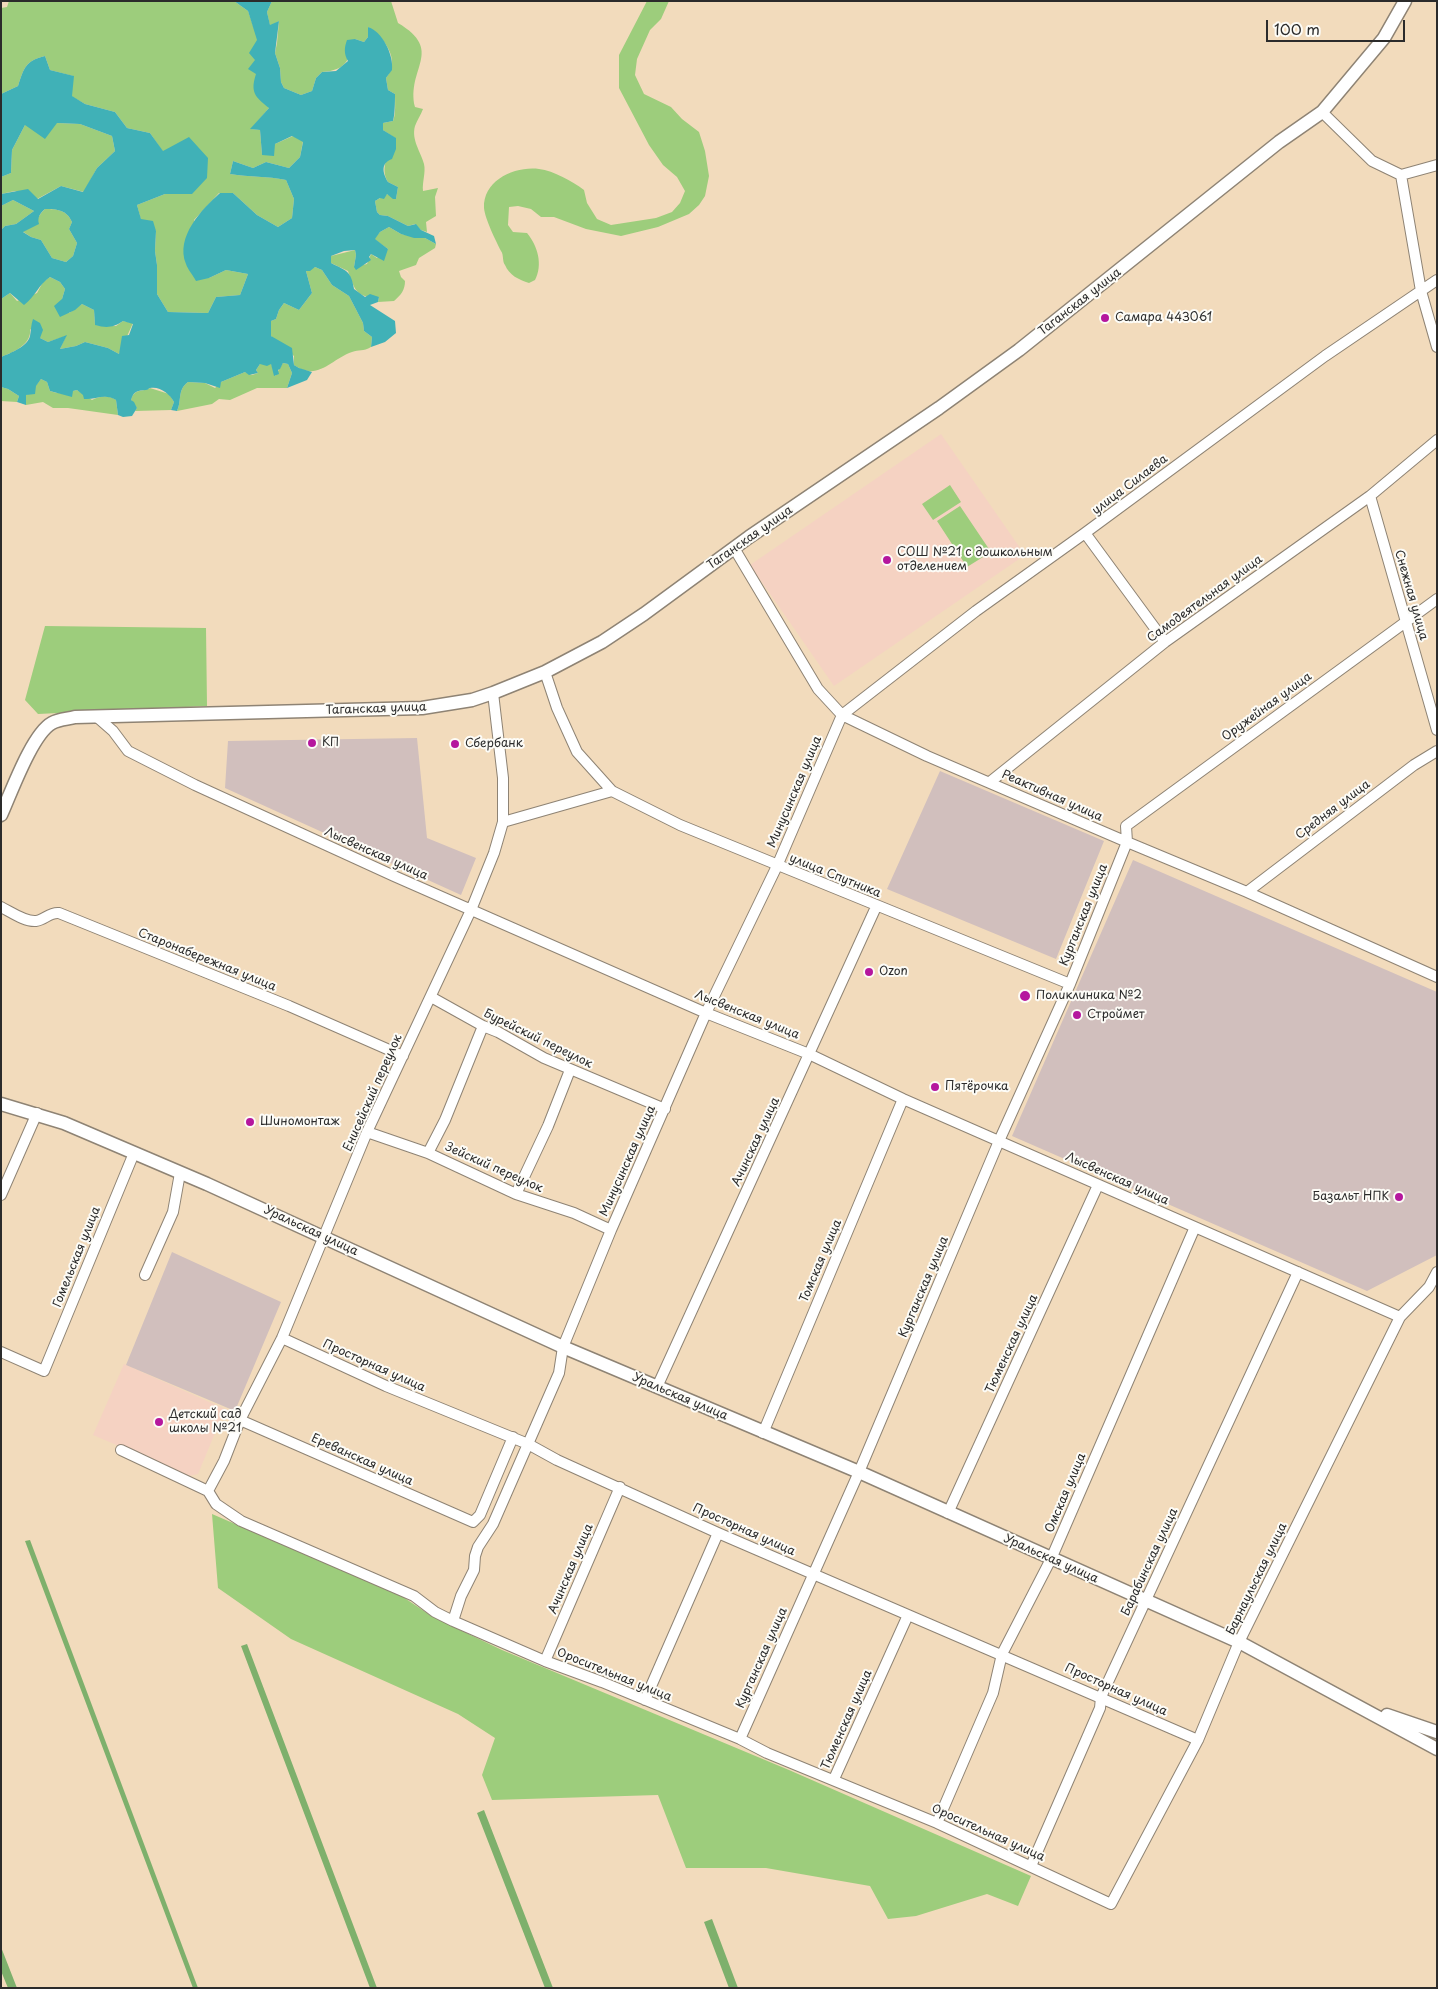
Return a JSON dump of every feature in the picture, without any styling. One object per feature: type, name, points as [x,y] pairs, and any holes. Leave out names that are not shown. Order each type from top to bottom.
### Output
[{"type":"main road","name":"Таганская улица","points":[[1,815],[40,733],[53,722],[75,717],[422,708],[472,700],[493,693],[545,672],[602,642],[644,614],[734,548],[931,414],[1019,350],[1279,142],[1322,112],[1384,38],[1404,1]]},
{"type":"main road","name":"Уральская улица","points":[[1,1104],[37,1114],[134,1153],[325,1237],[563,1347],[859,1472],[1239,1642],[1437,1749]]},
{"type":"main road","name":"Уральская улица","points":[[1354,1703],[1437,1732]]},
{"type":"street","points":[[1322,112],[1372,162],[1401,175],[1437,165]]},
{"type":"street","points":[[1401,175],[1421,291],[1437,347]]},
{"type":"street","name":"улица Силаева","points":[[842,715],[976,611],[1325,356],[1437,280]]},
{"type":"street","name":"Самодеятельная улица","points":[[990,782],[1165,642],[1370,496],[1437,440]]},
{"type":"street","name":"Снежная улица","points":[[1370,496],[1437,730]]},
{"type":"street","points":[[1085,533],[1165,642]]},
{"type":"street","name":"Реактивная улица","points":[[734,548],[818,689],[842,715],[927,756],[1247,892],[1437,977]]},
{"type":"street","name":"Оружейная улица","points":[[1127,842],[1126,826],[1437,599]]},
{"type":"street","name":"улица Спутника","points":[[545,672],[557,708],[577,752],[612,790],[680,826],[1070,984]]},
{"type":"street","name":"Енисейский переулок","points":[[208,1491],[224,1461],[240,1420],[282,1338],[367,1132],[471,910],[494,852],[503,822],[503,778],[493,693]]},
{"type":"street","name":"Минусинская улица","points":[[454,1621],[461,1596],[474,1570],[478,1547],[492,1524],[559,1373],[563,1347],[611,1230],[706,1013],[777,866],[842,715]]},
{"type":"street","name":"Лысвенская улица","points":[[97,717],[113,731],[128,751],[142,760],[394,876],[706,1013],[809,1054],[903,1099],[1400,1317]]},
{"type":"street","name":"Средняя улица","points":[[1247,892],[1414,765],[1437,751]]},
{"type":"street","points":[[503,822],[612,790]]},
{"type":"street","name":"Курганская улица","points":[[740,1739],[859,1472],[999,1141],[1070,984],[1127,842]]},
{"type":"street","name":"Ачинская улица","points":[[657,1387],[876,906]]},
{"type":"street","name":"Старонабережная улица","points":[[1,907],[32,921],[37,921],[53,912],[59,913],[289,1006],[403,1056]]},
{"type":"street","name":"Бурейский переулок","points":[[430,997],[544,1058],[665,1110]]},
{"type":"street","points":[[428,1153],[445,1120],[483,1026]]},
{"type":"street","points":[[516,1194],[548,1126],[570,1070]]},
{"type":"street","name":"Томская улица","points":[[763,1433],[903,1099]]},
{"type":"street","points":[[1,1195],[37,1114]]},
{"type":"street","name":"Зейский переулок","points":[[367,1132],[428,1153],[516,1194],[574,1213],[611,1230]]},
{"type":"street","name":"Гомельская улица","points":[[1,1352],[44,1371],[134,1153]]},
{"type":"street","points":[[146,1275],[173,1212],[180,1173]]},
{"type":"street","name":"Тюменская улица","points":[[948,1513],[1098,1185]]},
{"type":"street","name":"Омская улица","points":[[937,1823],[993,1693],[1002,1654],[1051,1559],[1194,1227]]},
{"type":"street","name":"Барабинская улица","points":[[1031,1866],[1100,1708],[1100,1697],[1298,1272]]},
{"type":"street","name":"Барнаульская улица","points":[[1111,1904],[1198,1740],[1239,1642],[1400,1317],[1428,1287],[1437,1272]]},
{"type":"street","name":"Просторная улица","points":[[282,1338],[386,1386],[513,1437],[557,1460],[718,1533],[1198,1740]]},
{"type":"street","name":"Ереванская улица","points":[[240,1420],[473,1522],[480,1515],[513,1437]]},
{"type":"street","name":"Оросительная улица","points":[[121,1450],[208,1491],[216,1504],[241,1521],[406,1592],[435,1612],[454,1621],[545,1661],[740,1739],[767,1753],[937,1823],[1111,1904]]},
{"type":"street","name":"Ачинская улица","points":[[545,1661],[620,1487]]},
{"type":"street","points":[[645,1700],[718,1533]]},
{"type":"street","name":"Тюменская улица","points":[[834,1779],[908,1615]]},
{"type":"shaded area","name":"СОШ №21 с дошкольным отделением","points":[[941,434],[1025,555],[834,686],[750,565]]},
{"type":"shaded area","points":[[417,738],[427,838],[476,858],[461,895],[225,788],[228,741]]},
{"type":"shaded area","points":[[940,771],[1104,841],[1056,959],[887,889]]},
{"type":"shaded area","points":[[1133,860],[1437,992],[1437,1255],[1367,1291],[1012,1136]]},
{"type":"shaded area","points":[[172,1252],[281,1302],[235,1411],[126,1365]]},
{"type":"shaded area","name":"Детский сад школы №21","points":[[124,1364],[225,1409],[198,1474],[189,1476],[93,1435]]},
{"type":"green space","points":[[9,1],[234,1],[248,11],[258,40],[256,74],[269,108],[251,129],[260,130],[262,155],[275,144],[293,136],[303,141],[300,157],[289,168],[266,162],[253,168],[233,161],[230,174],[286,180],[294,199],[292,218],[278,227],[257,215],[233,193],[219,193],[194,220],[209,278],[226,270],[248,274],[240,295],[216,297],[208,313],[168,312],[157,294],[156,231],[141,220],[137,205],[165,194],[192,194],[150,133],[127,128],[115,112],[85,104],[71,96],[73,76],[50,70],[45,56],[29,63],[22,74],[18,86],[1,94],[1,8],[7,7]]},
{"type":"green space","points":[[272,1],[391,1],[398,23],[412,33],[419,42],[422,52],[414,93],[415,107],[423,109],[415,126],[414,136],[425,170],[423,191],[438,188],[435,197],[436,216],[426,222],[427,232],[421,230],[415,224],[408,226],[377,212],[375,201],[387,194],[396,199],[398,187],[388,182],[385,171],[386,160],[395,138],[383,130],[383,123],[393,121],[395,115],[395,94],[388,90],[386,78],[392,64],[389,49],[385,42],[368,27],[368,37],[364,42],[355,39],[345,63],[337,69],[322,72],[316,78],[312,91],[301,95],[284,88],[281,82],[280,68],[275,53],[279,21],[270,26],[267,12]]},
{"type":"green space","points":[[647,1],[669,1],[661,19],[650,30],[637,59],[635,75],[644,94],[671,107],[682,119],[699,132],[705,151],[709,176],[705,196],[689,214],[658,227],[621,236],[586,229],[554,217],[541,217],[531,209],[518,206],[509,207],[508,225],[513,232],[527,233],[534,244],[539,262],[535,280],[529,283],[515,277],[504,263],[502,253],[488,224],[484,208],[485,198],[489,190],[502,177],[520,170],[539,169],[563,177],[584,190],[587,203],[597,219],[611,225],[656,218],[672,212],[680,203],[685,191],[677,177],[663,165],[649,145],[619,88],[619,55]]},
{"type":"green space","points":[[80,124],[112,136],[115,151],[97,168],[84,192],[61,186],[37,199],[15,191],[1,194],[1,177],[11,173],[12,150],[25,125]]},
{"type":"green space","points":[[13,200],[34,211],[16,224],[5,226],[1,230],[1,206]]},
{"type":"green space","points":[[45,209],[61,211],[72,222],[69,229],[77,243],[73,256],[66,262],[52,258],[41,240],[31,237],[22,231],[27,230],[33,225]]},
{"type":"green space","points":[[389,227],[401,234],[425,238],[436,244],[435,248],[419,258],[416,265],[399,271],[405,284],[399,297],[394,301],[378,302],[379,297],[366,296],[358,292],[348,271],[331,263],[331,256],[355,250],[354,267],[367,264],[371,254],[377,258],[388,249],[374,239],[380,232]]},
{"type":"green space","points":[[315,267],[322,270],[332,285],[349,296],[363,323],[364,331],[372,337],[371,347],[344,355],[324,368],[310,371],[303,370],[294,365],[294,356],[271,336],[271,321],[276,319],[284,303],[299,310],[312,293],[306,271]]},
{"type":"green space","points":[[50,277],[60,282],[65,289],[62,299],[69,313],[82,304],[94,310],[95,325],[116,326],[123,321],[133,323],[119,354],[108,348],[85,342],[60,349],[66,336],[48,342],[30,329],[28,339],[21,347],[1,357],[1,299],[10,293],[17,301],[37,293],[43,282]]},
{"type":"green space","points":[[271,363],[275,376],[283,363],[288,364],[292,373],[287,388],[257,388],[230,400],[219,399],[212,404],[177,411],[182,388],[188,382],[205,383],[215,388],[221,382],[245,372],[252,375],[258,373],[256,370],[260,364]]},
{"type":"green space","points":[[41,379],[47,382],[50,391],[57,393],[77,390],[92,400],[104,397],[113,398],[116,400],[118,415],[68,408],[53,408],[43,402],[26,405],[26,395],[30,393]]},
{"type":"green space","points":[[1,387],[19,396],[17,402],[1,401]]},
{"type":"green space","points":[[150,388],[169,394],[174,402],[171,410],[135,411],[137,408],[131,400],[132,396],[136,392]]},
{"type":"green space","points":[[950,485],[961,502],[933,520],[922,504]]},
{"type":"green space","points":[[960,506],[991,552],[967,567],[937,521]]},
{"type":"green space","points":[[45,626],[206,628],[207,706],[38,714],[25,700]]},
{"type":"green space","points":[[212,1514],[400,1595],[433,1617],[502,1650],[789,1770],[1031,1876],[1018,1906],[987,1894],[916,1916],[888,1919],[870,1886],[766,1868],[686,1868],[658,1795],[492,1800],[482,1775],[495,1738],[458,1714],[291,1639],[218,1588]]},
{"type":"green space","points":[[30,1540],[198,1988],[193,1988],[25,1541]]},
{"type":"green space","points":[[247,1644],[377,1988],[370,1988],[241,1646]]},
{"type":"green space","points":[[484,1810],[553,1988],[545,1988],[477,1813]]},
{"type":"green space","points":[[712,1919],[738,1988],[729,1988],[704,1922]]},
{"type":"green space","points":[[1,1947],[17,1988],[8,1988],[1,1971]]},
{"type":"water","points":[[234,1],[272,1],[267,12],[270,25],[279,21],[275,53],[280,68],[281,82],[284,88],[301,95],[312,91],[316,78],[322,72],[336,71],[348,61],[345,51],[347,40],[355,39],[364,42],[368,37],[368,27],[378,33],[386,44],[391,58],[392,70],[386,78],[388,90],[395,94],[395,104],[393,121],[383,123],[383,130],[396,138],[396,149],[392,159],[384,165],[384,171],[388,182],[398,187],[396,199],[387,194],[384,199],[380,198],[375,201],[377,212],[408,226],[416,224],[421,230],[434,236],[436,244],[425,238],[414,238],[401,234],[389,227],[380,232],[375,239],[388,249],[384,261],[371,254],[369,257],[371,260],[356,270],[354,267],[355,250],[344,251],[331,256],[331,263],[350,275],[354,289],[365,297],[370,294],[379,297],[378,302],[370,305],[395,321],[396,333],[385,342],[371,347],[372,337],[364,331],[363,323],[349,296],[332,285],[322,270],[315,267],[310,271],[306,271],[312,293],[299,310],[284,303],[276,319],[271,321],[271,336],[292,348],[294,365],[312,372],[307,380],[287,388],[292,373],[288,364],[283,363],[278,370],[279,374],[274,376],[271,364],[267,366],[260,364],[256,370],[258,373],[249,375],[245,372],[221,382],[220,388],[205,383],[188,382],[182,388],[177,411],[171,410],[174,402],[161,389],[150,388],[137,392],[133,394],[131,400],[137,408],[132,416],[123,417],[118,415],[116,400],[112,398],[84,399],[83,395],[77,390],[73,391],[72,397],[50,391],[47,382],[41,379],[36,386],[35,394],[26,395],[26,405],[17,402],[19,396],[1,387],[1,357],[18,349],[29,340],[33,319],[40,323],[43,330],[40,338],[48,342],[67,335],[60,349],[85,342],[108,348],[119,354],[122,336],[129,335],[133,324],[123,321],[109,327],[95,325],[94,310],[82,304],[75,310],[60,317],[54,306],[62,299],[65,289],[60,282],[50,277],[24,305],[10,293],[1,299],[1,230],[5,226],[16,224],[34,211],[13,200],[1,206],[1,194],[28,189],[38,199],[61,186],[83,192],[97,168],[115,151],[112,136],[80,124],[57,123],[45,139],[25,125],[12,150],[11,173],[1,177],[1,94],[18,86],[22,74],[29,63],[45,56],[50,70],[74,76],[72,96],[85,104],[115,112],[127,128],[150,133],[163,151],[189,137],[208,158],[207,178],[192,194],[165,194],[137,205],[141,219],[153,221],[156,231],[157,294],[168,312],[208,313],[216,297],[240,295],[248,274],[226,270],[209,278],[196,281],[187,266],[184,254],[184,244],[192,224],[198,215],[220,193],[233,193],[257,215],[278,227],[292,218],[294,199],[286,180],[230,174],[233,161],[253,168],[266,162],[289,168],[300,157],[303,142],[292,136],[275,144],[274,156],[262,155],[260,130],[250,129],[269,108],[255,94],[254,80],[256,74],[248,69],[255,60],[249,53],[257,40],[248,11]],"holes":[[[45,209],[64,213],[72,222],[69,229],[77,243],[73,256],[66,262],[52,258],[41,240],[23,232],[39,224],[40,214]]]},
{"type":"place","name":"Самара 443061","points":[[1105,318]]},
{"type":"place","name":"СОШ №21 с дошкольным отделением","points":[[887,560]]},
{"type":"place","name":"КП","points":[[312,743]]},
{"type":"place","name":"Сбербанк","points":[[455,744]]},
{"type":"place","name":"Ozon","points":[[869,972]]},
{"type":"place","name":"Поликлиника №2","points":[[1025,996]]},
{"type":"place","name":"Строймет","points":[[1077,1015]]},
{"type":"place","name":"Пятёрочка","points":[[935,1087]]},
{"type":"place","name":"Шиномонтаж","points":[[250,1122]]},
{"type":"place","name":"Базальт НПК","points":[[1399,1197]]},
{"type":"place","name":"Детский сад школы №21","points":[[159,1422]]}]
